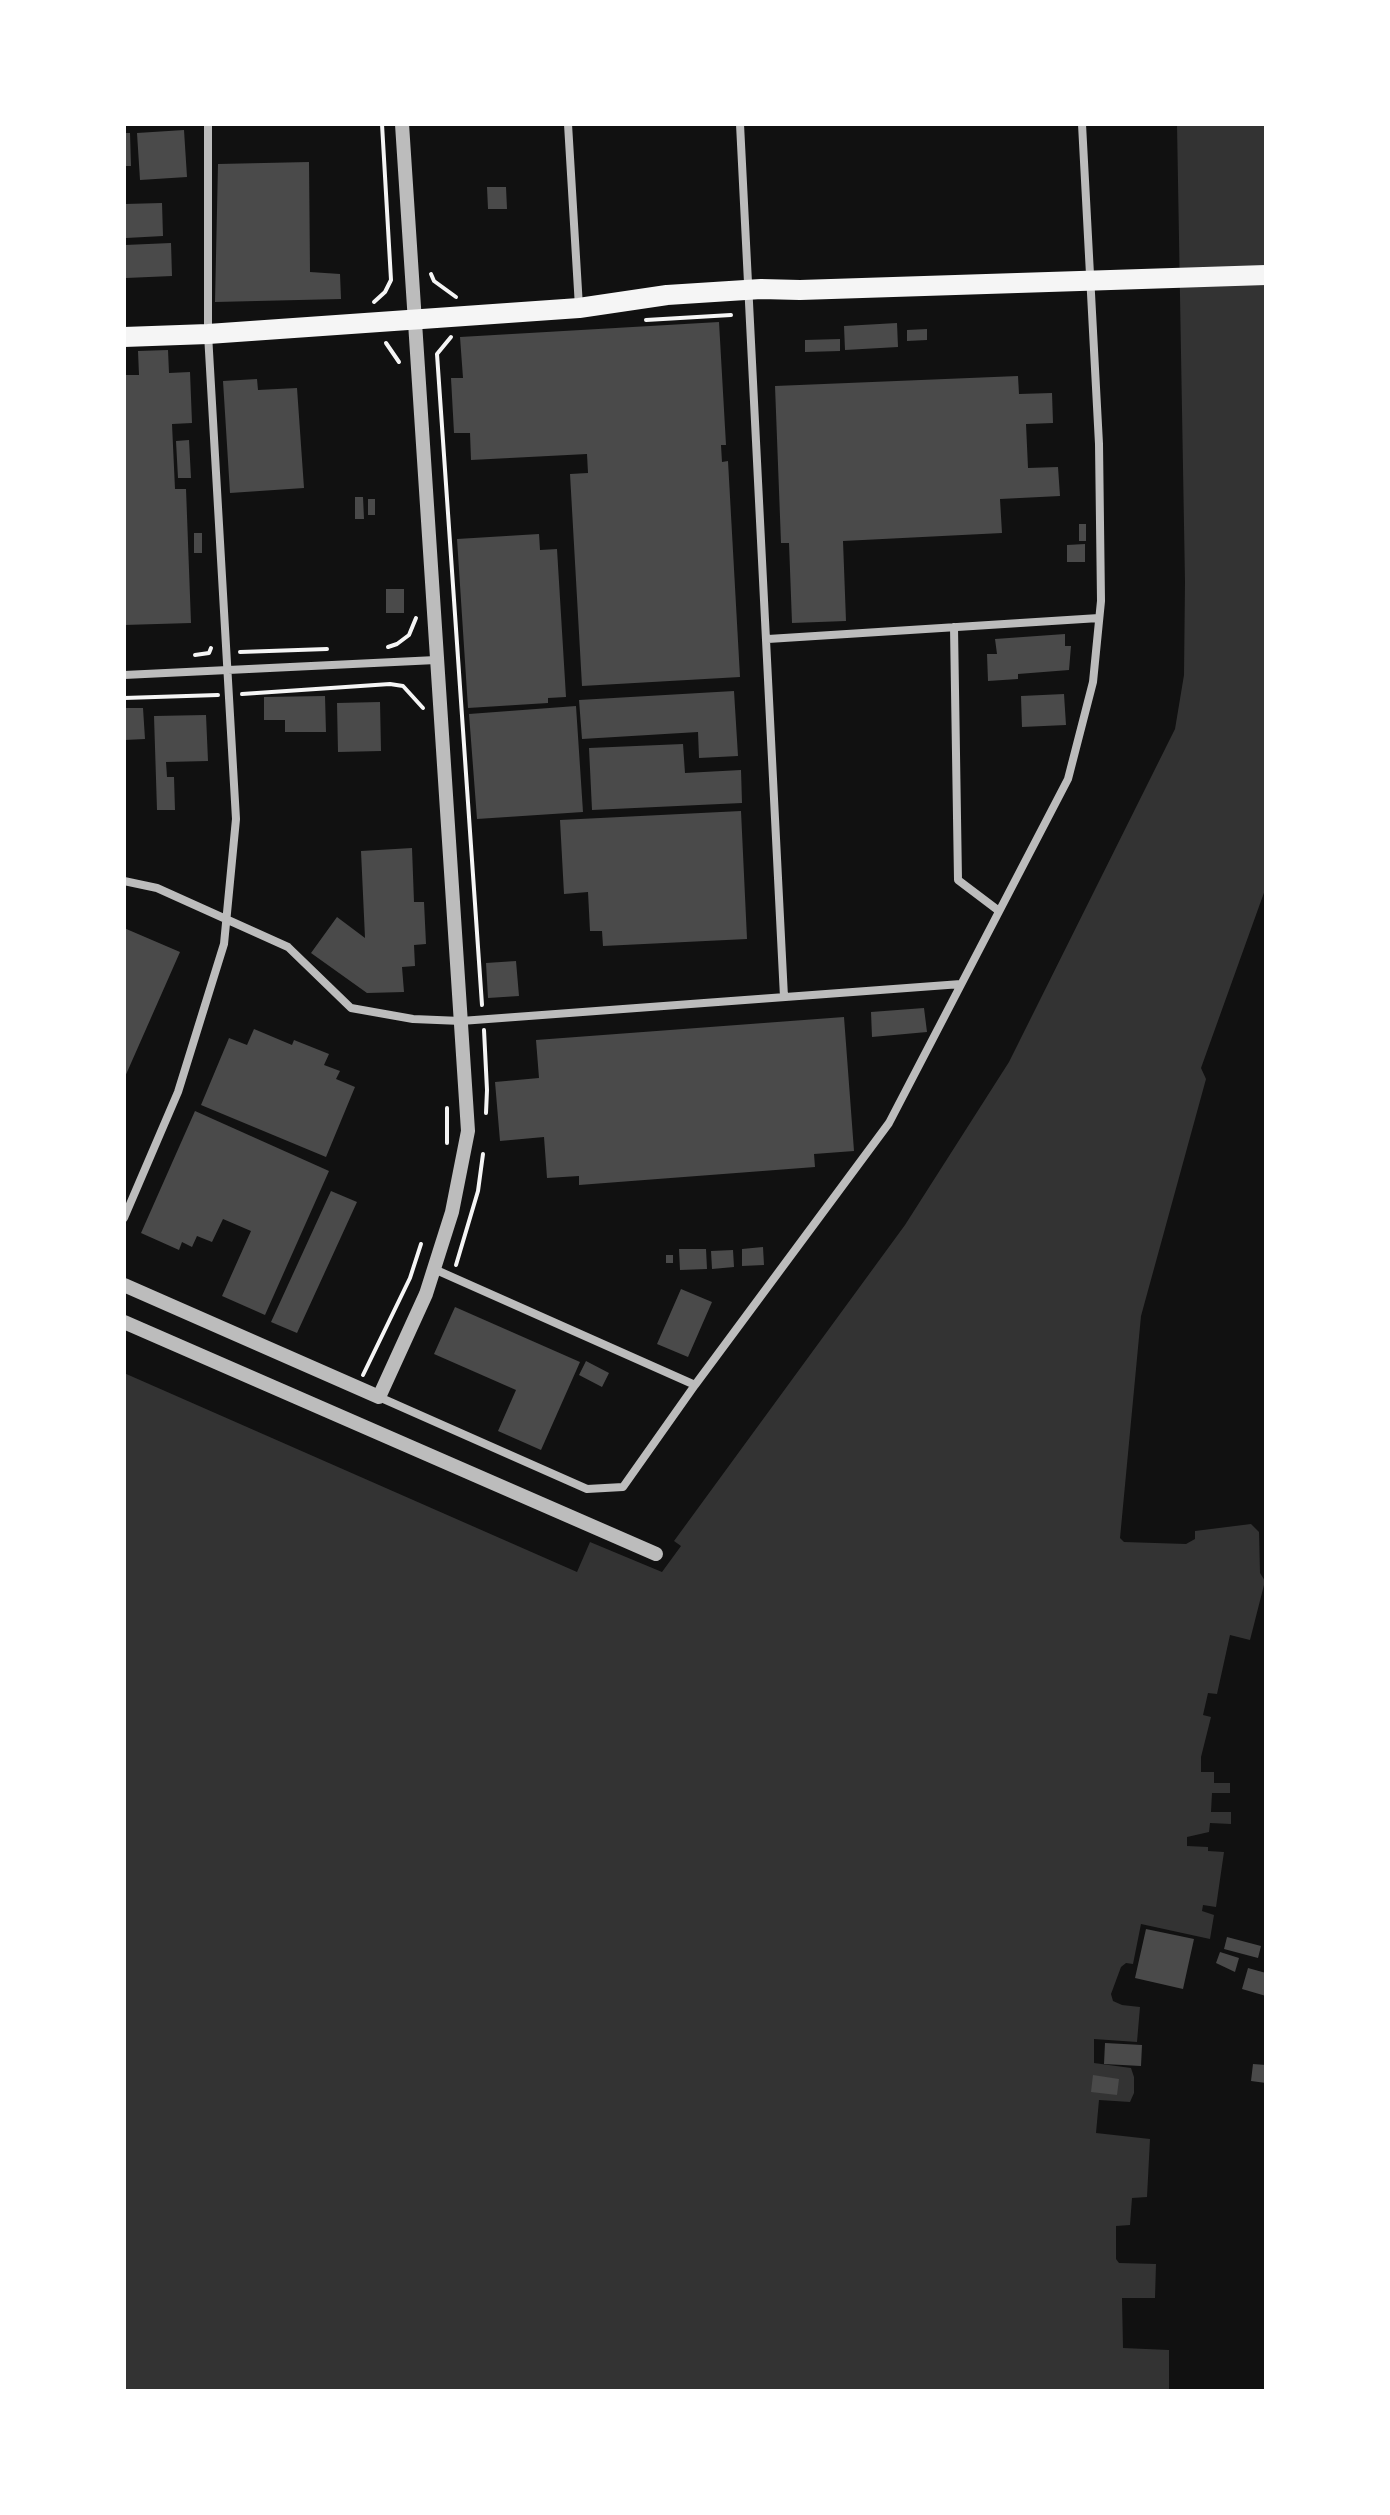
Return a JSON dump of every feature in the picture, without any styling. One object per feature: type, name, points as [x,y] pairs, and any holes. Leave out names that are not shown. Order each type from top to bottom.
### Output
[{"type":"main road","points":[[124,337],[579,308],[667,295],[749,290],[1266,275]]},
{"type":"street","points":[[124,1218],[178,1092],[224,944],[236,819],[208,334],[208,124]]},
{"type":"street","points":[[379,1397],[426,1294],[452,1212],[468,1131],[402,124]]},
{"type":"street","points":[[568,124],[579,308]]},
{"type":"street","points":[[740,124],[784,997]]},
{"type":"street","points":[[124,1285],[587,1489],[623,1487],[889,1123],[1068,779],[1093,682],[1099,618],[1099,444],[1082,124]]},
{"type":"street","points":[[768,639],[1099,618]]},
{"type":"street","points":[[954,627],[958,880],[999,911]]},
{"type":"street","points":[[124,675],[436,660]]},
{"type":"street","points":[[124,881],[157,888],[288,947],[351,1008],[413,1019],[483,1020],[961,984]]},
{"type":"street","points":[[434,1269],[695,1385]]},
{"type":"street","points":[[124,1322],[656,1554]]},
{"type":"path","points":[[368,303],[377,301],[391,280],[382,124]]},
{"type":"path","points":[[428,269],[434,281],[458,298]]},
{"type":"path","points":[[637,321],[731,315]]},
{"type":"path","points":[[455,333],[437,354],[483,1020]]},
{"type":"path","points":[[378,337],[395,353],[400,376]]},
{"type":"path","points":[[387,647],[409,635],[417,613]]},
{"type":"path","points":[[209,653],[212,645]]},
{"type":"path","points":[[185,656],[328,649]]},
{"type":"path","points":[[124,698],[229,695],[390,684],[403,686],[424,708]]},
{"type":"path","points":[[447,1103],[447,1150]]},
{"type":"path","points":[[356,1387],[410,1278],[425,1234]]},
{"type":"shaded area","points":[[1177,124],[1266,124],[1266,887],[1201,1068],[1206,1079],[1141,1316],[1120,1538],[1124,1542],[1186,1544],[1195,1539],[1195,1531],[1251,1524],[1259,1532],[1260,1573],[1265,1581],[1250,1640],[1230,1635],[1217,1694],[1208,1693],[1203,1715],[1211,1717],[1201,1757],[1201,1772],[1214,1772],[1214,1783],[1230,1783],[1230,1793],[1212,1793],[1211,1812],[1231,1812],[1231,1824],[1210,1823],[1209,1832],[1187,1837],[1187,1846],[1224,1852],[1216,1907],[1203,1905],[1202,1911],[1214,1915],[1210,1939],[1141,1924],[1133,1964],[1126,1963],[1121,1967],[1111,1994],[1113,2001],[1140,2007],[1137,2042],[1094,2039],[1094,2063],[1131,2068],[1134,2077],[1134,2093],[1130,2102],[1099,2100],[1096,2133],[1150,2139],[1147,2197],[1132,2198],[1130,2225],[1116,2226],[1116,2259],[1119,2263],[1156,2264],[1155,2298],[1122,2298],[1123,2348],[1169,2350],[1169,2391],[124,2391],[124,1373],[577,1572],[590,1542],[662,1572],[681,1546],[674,1541],[905,1225],[1009,1062],[1175,729],[1184,675],[1185,582]]},
{"type":"building","points":[[184,130],[187,177],[140,180],[137,133]]},
{"type":"building","points":[[124,133],[130,133],[131,166],[124,166]]},
{"type":"building","points":[[309,162],[310,272],[340,274],[341,299],[215,302],[218,164]]},
{"type":"building","points":[[487,187],[506,187],[507,209],[488,209]]},
{"type":"building","points":[[162,203],[163,236],[126,238],[125,204]]},
{"type":"building","points":[[171,243],[172,276],[126,278],[125,245]]},
{"type":"building","points":[[719,322],[726,445],[721,445],[722,462],[728,461],[740,677],[582,686],[570,474],[588,473],[587,454],[471,460],[470,433],[454,433],[451,378],[463,378],[460,337]]},
{"type":"building","points":[[897,323],[898,347],[845,350],[844,326]]},
{"type":"building","points":[[927,329],[927,340],[907,341],[907,330]]},
{"type":"building","points":[[840,339],[840,351],[805,352],[805,340]]},
{"type":"building","points":[[168,350],[169,373],[190,372],[192,423],[172,424],[175,489],[186,489],[191,623],[124,625],[124,375],[139,375],[138,351]]},
{"type":"building","points":[[1018,376],[1019,394],[1052,393],[1053,423],[1026,424],[1028,468],[1058,467],[1060,496],[1000,499],[1002,533],[843,541],[846,621],[792,623],[789,543],[781,543],[775,386]]},
{"type":"building","points":[[257,379],[258,390],[297,388],[304,488],[230,493],[223,381]]},
{"type":"building","points":[[189,440],[191,478],[178,478],[176,441]]},
{"type":"building","points":[[355,497],[363,497],[364,519],[355,519]]},
{"type":"building","points":[[368,499],[375,499],[375,515],[368,515]]},
{"type":"building","points":[[1079,524],[1086,524],[1086,541],[1079,541]]},
{"type":"building","points":[[194,533],[202,533],[202,553],[194,553]]},
{"type":"building","points":[[539,534],[540,550],[557,549],[566,697],[548,698],[548,703],[468,708],[457,539]]},
{"type":"building","points":[[1085,544],[1085,562],[1067,562],[1067,545]]},
{"type":"building","points":[[386,589],[404,589],[404,613],[386,613]]},
{"type":"building","points":[[1065,634],[1065,646],[1071,646],[1069,670],[1018,674],[1018,679],[988,681],[987,654],[997,654],[995,639]]},
{"type":"building","points":[[734,691],[738,756],[699,758],[698,732],[582,739],[579,700]]},
{"type":"building","points":[[1064,694],[1066,725],[1022,727],[1021,696]]},
{"type":"building","points":[[325,696],[326,732],[285,732],[285,720],[264,720],[264,697]]},
{"type":"building","points":[[380,702],[381,751],[338,752],[337,703]]},
{"type":"building","points":[[576,706],[583,812],[477,819],[469,714]]},
{"type":"building","points":[[124,708],[143,708],[145,739],[124,740]]},
{"type":"building","points":[[206,715],[208,761],[166,762],[167,777],[174,777],[175,810],[157,810],[154,716]]},
{"type":"building","points":[[683,744],[685,773],[741,770],[742,803],[592,810],[589,748]]},
{"type":"building","points":[[741,811],[747,939],[603,946],[602,931],[590,931],[588,892],[564,894],[560,820]]},
{"type":"building","points":[[412,848],[414,902],[424,902],[426,944],[414,945],[415,966],[402,967],[404,992],[367,993],[311,953],[337,917],[365,938],[361,851]]},
{"type":"building","points":[[124,928],[180,952],[124,1079]]},
{"type":"building","points":[[516,961],[519,996],[488,998],[486,963]]},
{"type":"building","points":[[924,1008],[927,1032],[872,1037],[871,1012]]},
{"type":"building","points":[[844,1017],[854,1151],[814,1154],[815,1167],[579,1185],[579,1176],[547,1178],[544,1137],[500,1141],[495,1082],[539,1078],[536,1040]]},
{"type":"building","points":[[254,1029],[292,1045],[294,1040],[329,1054],[324,1065],[340,1071],[336,1079],[355,1087],[326,1157],[201,1105],[229,1038],[247,1045]]},
{"type":"building","points":[[195,1111],[329,1171],[265,1315],[222,1296],[251,1231],[223,1219],[212,1242],[197,1236],[192,1247],[182,1242],[179,1250],[141,1233]]},
{"type":"building","points":[[331,1191],[357,1202],[297,1333],[271,1322]]},
{"type":"building","points":[[763,1247],[764,1265],[742,1266],[742,1249]]},
{"type":"building","points":[[679,1249],[706,1249],[707,1269],[680,1270]]},
{"type":"building","points":[[733,1250],[734,1267],[712,1269],[711,1251]]},
{"type":"building","points":[[666,1255],[673,1255],[673,1263],[666,1263]]},
{"type":"building","points":[[681,1289],[712,1302],[688,1357],[657,1344]]},
{"type":"building","points":[[455,1307],[580,1362],[541,1450],[498,1431],[516,1390],[434,1354]]},
{"type":"building","points":[[586,1361],[609,1373],[602,1387],[579,1375]]},
{"type":"building","points":[[1146,1929],[1194,1939],[1183,1989],[1135,1978]]},
{"type":"building","points":[[1227,1937],[1261,1946],[1258,1958],[1224,1949]]},
{"type":"building","points":[[1220,1952],[1239,1958],[1235,1972],[1216,1963]]},
{"type":"building","points":[[1248,1968],[1266,1973],[1266,1996],[1242,1989]]},
{"type":"building","points":[[1105,2043],[1142,2045],[1141,2066],[1104,2064]]},
{"type":"building","points":[[1253,2064],[1266,2065],[1266,2083],[1251,2081]]},
{"type":"building","points":[[1093,2075],[1119,2079],[1117,2095],[1091,2092]]}]
